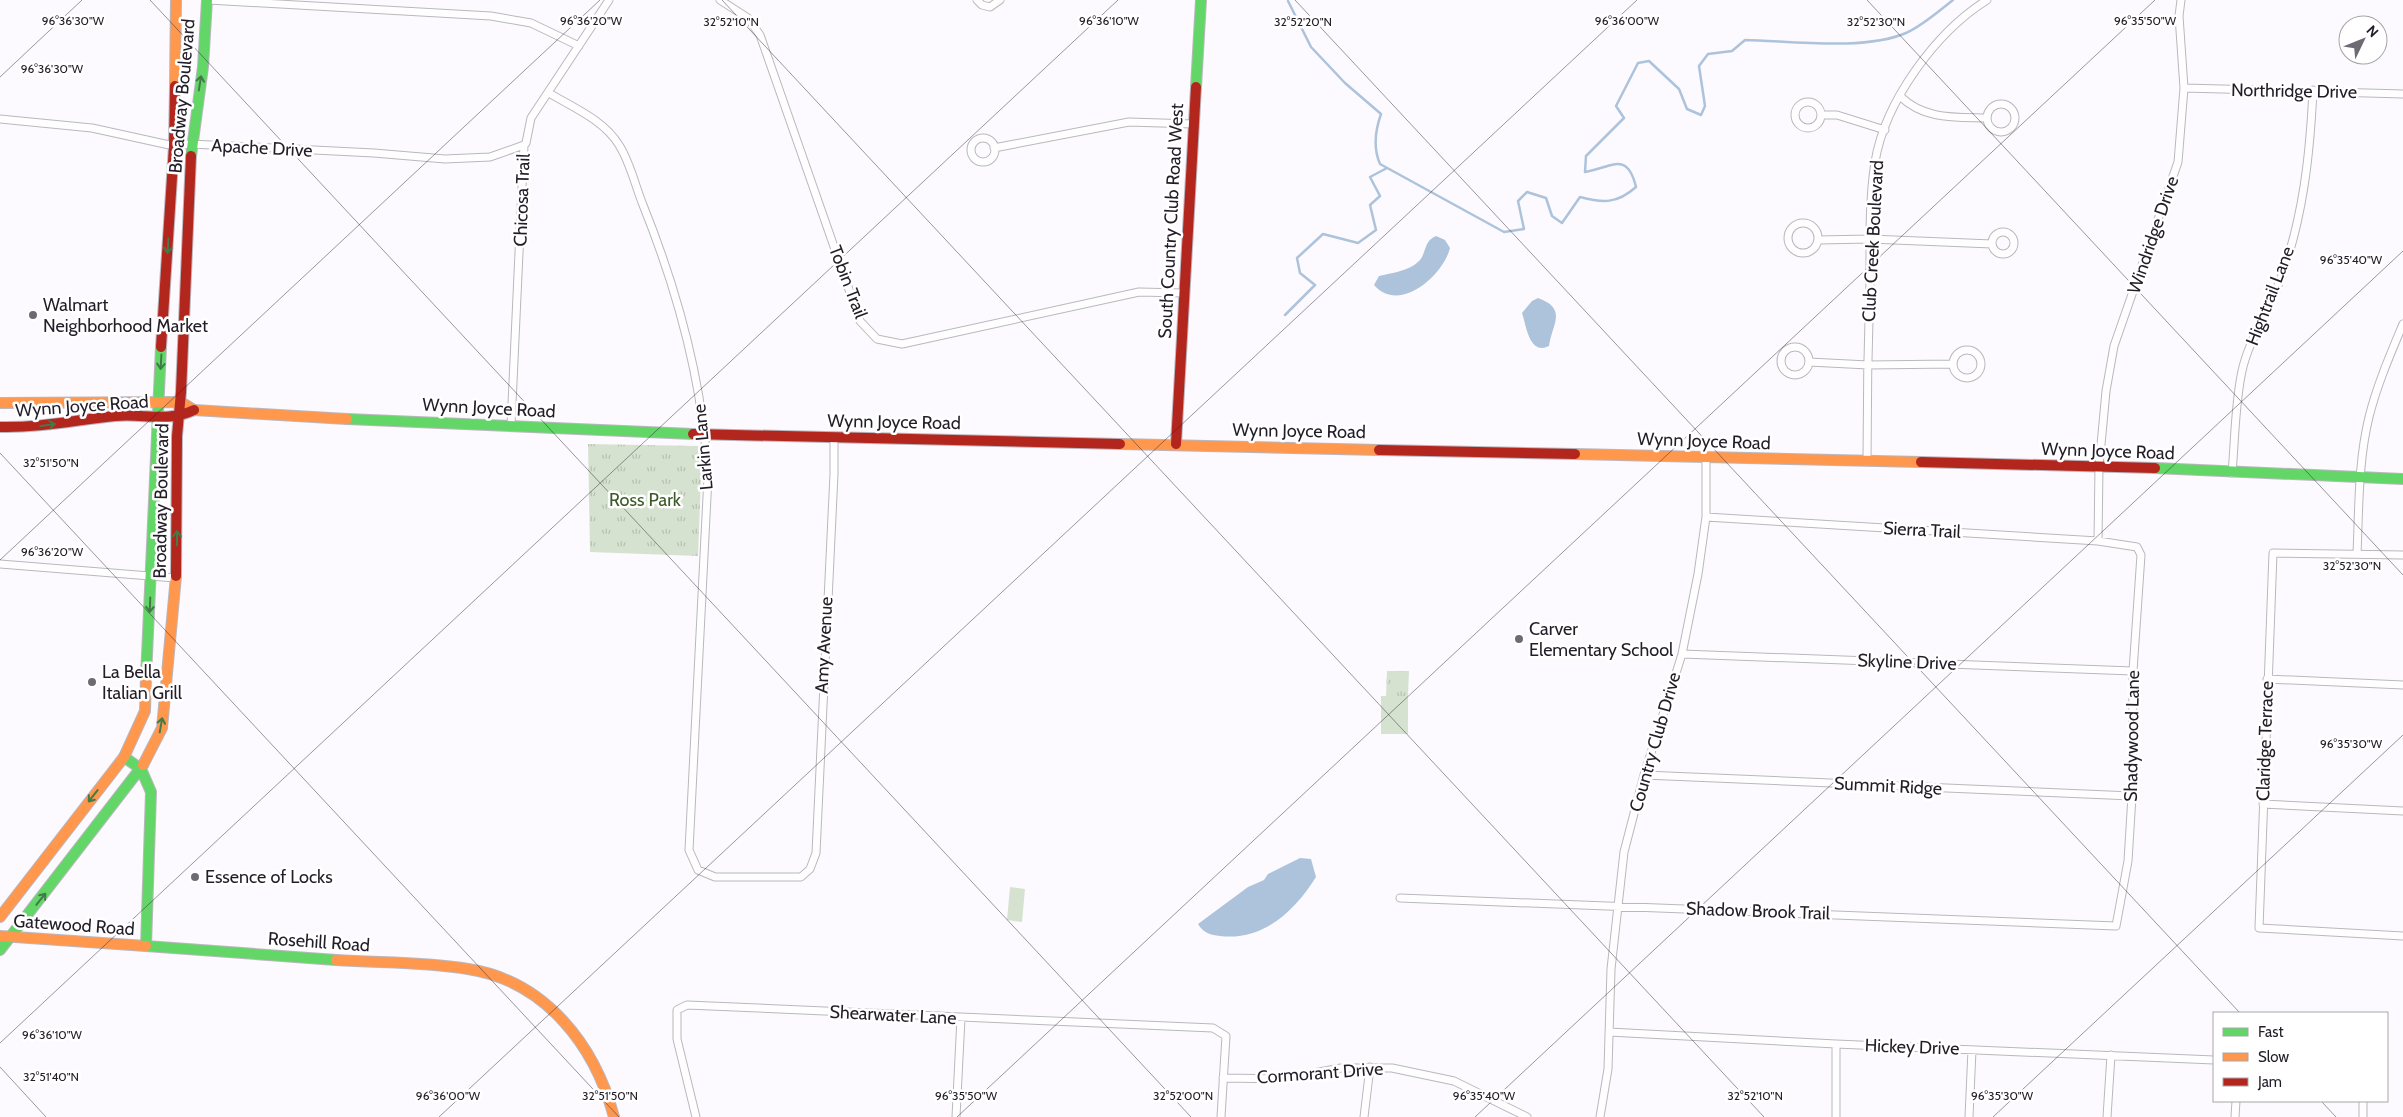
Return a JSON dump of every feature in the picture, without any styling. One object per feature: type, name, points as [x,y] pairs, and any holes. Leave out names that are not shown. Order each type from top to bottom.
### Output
[{"type":"street","name":"Broadway Boulevard","points":[[0,917],[124,757],[145,711],[157,417],[174,146],[176,0]]},
{"type":"street","name":"Broadway Boulevard","points":[[0,950],[5,936],[141,769],[162,728],[177,566],[176,436],[181,402],[191,144],[203,67],[207,0]]},
{"type":"street","points":[[207,0],[491,16],[531,22],[579,46]]},
{"type":"street","name":"Chicosa Trail","points":[[511,425],[524,145],[531,118],[609,0]]},
{"type":"street","name":"Tobin Trail","points":[[720,0],[748,18],[760,35],[860,321],[877,339],[902,344],[1139,292],[1184,293]]},
{"type":"street","points":[[977,0],[982,5],[990,7],[1000,0]]},
{"type":"street","name":"South Country Club Road West","points":[[1176,444],[1201,0]]},
{"type":"street","name":"Club Creek Boulevard","points":[[1867,462],[1870,239],[1875,161],[1884,130],[1914,69],[1975,7],[1987,0]]},
{"type":"street","name":"Windridge Drive","points":[[2098,540],[2099,466],[2106,391],[2114,346],[2178,162],[2184,88],[2179,16],[2181,0]]},
{"type":"street","name":"Northridge Drive","points":[[2184,88],[2313,90],[2403,94]]},
{"type":"street","name":"Hightrail Lane","points":[[2232,473],[2242,370],[2260,322],[2280,280],[2294,235],[2310,151],[2313,90]]},
{"type":"street","name":"Larkin Lane","points":[[549,93],[599,123],[619,144],[657,240],[688,336],[706,435],[708,477],[689,850],[698,870],[715,877],[801,877],[810,869],[816,853]]},
{"type":"street","points":[[1900,96],[1908,105],[1922,112],[1943,117],[1987,118]]},
{"type":"street","points":[[2003,104],[2014,111],[2016,121],[2011,129],[1998,132],[1990,127],[1987,118],[1994,106],[2003,104]]},
{"type":"street","points":[[1821,115],[1837,115],[1884,130]]},
{"type":"street","name":"Apache Drive","points":[[0,119],[92,128],[174,146],[191,144],[374,152],[445,159],[490,157],[524,145]]},
{"type":"street","points":[[994,148],[1129,122],[1193,124]]},
{"type":"street","points":[[1803,224],[1812,227],[1818,240],[1814,248],[1801,253],[1790,244],[1788,235],[1794,227],[1803,224]]},
{"type":"street","points":[[1818,240],[1870,239],[1992,244]]},
{"type":"street","points":[[166,288],[185,289]]},
{"type":"street","points":[[2403,324],[2383,372],[2369,419],[2360,477],[2357,554],[2403,555]]},
{"type":"street","points":[[1795,347],[1804,350],[1809,362],[1805,371],[1797,375],[1784,370],[1781,362],[1784,353],[1795,347]]},
{"type":"street","points":[[1968,350],[1979,357],[1981,365],[1978,374],[1964,378],[1956,373],[1953,364],[1956,356],[1968,350]]},
{"type":"street","points":[[1809,362],[1868,365],[1953,364]]},
{"type":"street","name":"Wynn Joyce Road","points":[[0,403],[159,401],[181,402],[194,410],[306,417],[706,435],[2099,466],[2403,479]]},
{"type":"street","name":"Wynn Joyce Road","points":[[0,427],[27,428],[117,416],[179,417],[194,410]]},
{"type":"street","name":"Amy Avenue","points":[[816,853],[834,474],[834,438]]},
{"type":"street","name":"Country Club Drive","points":[[1600,1117],[1608,1069],[1611,969],[1624,852],[1644,775],[1682,654],[1698,574],[1706,517],[1706,456]]},
{"type":"street","name":"Sierra Trail","points":[[1706,517],[2098,540],[2137,547]]},
{"type":"street","name":"Shadywood Lane","points":[[2116,926],[2128,860],[2132,796],[2133,671],[2141,555],[2137,547]]},
{"type":"street","name":"Claridge Terrace","points":[[2357,554],[2273,553],[2259,928],[2403,936]]},
{"type":"street","points":[[0,564],[175,578]]},
{"type":"street","name":"Skyline Drive","points":[[1682,654],[2133,671]]},
{"type":"street","points":[[2267,679],[2403,685]]},
{"type":"street","points":[[124,757],[141,769],[151,792],[146,946]]},
{"type":"street","name":"Summit Ridge","points":[[1644,775],[2132,796]]},
{"type":"street","points":[[2263,804],[2403,811]]},
{"type":"street","name":"Shadow Brook Trail","points":[[1400,898],[2116,926]]},
{"type":"street","name":"Gatewood Road","points":[[5,936],[92,944],[146,946]]},
{"type":"street","name":"Rosehill Road","points":[[146,946],[469,968],[491,975],[532,994],[554,1011],[575,1033],[596,1066],[614,1117]]},
{"type":"street","name":"Shearwater Lane","points":[[696,1117],[677,1039],[677,1010],[687,1005],[1213,1028],[1226,1036],[1223,1078]]},
{"type":"street","points":[[956,1117],[961,1018]]},
{"type":"street","name":"Hickey Drive","points":[[1609,1032],[2213,1060]]},
{"type":"street","points":[[1836,1044],[1836,1117]]},
{"type":"street","points":[[1969,1117],[1972,1050]]},
{"type":"street","points":[[2107,1117],[2111,1056]]},
{"type":"street","points":[[1364,1117],[1370,1067]]},
{"type":"street","name":"Cormorant Drive","points":[[1223,1078],[1281,1079],[1341,1068],[1370,1067],[1414,1071],[1454,1081],[1527,1117]]},
{"type":"street","points":[[1221,1117],[1223,1078]]},
{"type":"street","points":[[2235,1117],[2236,1102]]},
{"type":"street","points":[[2363,1102],[2363,1117]]},
{"type":"green space","name":"Ross Park","points":[[588,444],[698,446],[702,451],[698,556],[590,552]]},
{"type":"green space","points":[[1387,671],[1409,671],[1408,696],[1386,696]]},
{"type":"green space","points":[[1381,696],[1408,696],[1408,734],[1381,734]]},
{"type":"green space","points":[[1010,887],[1025,889],[1022,922],[1007,920]]},
{"type":"water","points":[[1436,236],[1445,240],[1450,248],[1439,270],[1419,288],[1395,295],[1384,293],[1374,285],[1379,276],[1410,268],[1418,262],[1429,241]]},
{"type":"water","points":[[1538,298],[1553,307],[1556,318],[1549,346],[1542,348],[1537,347],[1533,343],[1527,331],[1522,313],[1532,301]]},
{"type":"water","points":[[1300,858],[1311,859],[1316,877],[1308,890],[1288,912],[1276,921],[1250,934],[1236,936],[1213,935],[1200,927],[1198,924],[1248,887],[1264,880],[1268,874]]},
{"type":"waterway","points":[[1288,1],[1311,47],[1345,83],[1381,114],[1376,139],[1376,152],[1380,164],[1504,232],[1524,229],[1518,201],[1527,192],[1546,198],[1552,216],[1562,223],[1580,197],[1610,201],[1622,197],[1636,187],[1628,168],[1623,165],[1610,165],[1585,172],[1586,156],[1624,118],[1616,106],[1638,63],[1649,61],[1679,89],[1687,109],[1701,115],[1705,106],[1699,66],[1708,54],[1732,51],[1745,40],[1827,44],[1889,39],[1918,26],[1953,0]]},
{"type":"waterway","points":[[1285,315],[1315,285],[1300,273],[1297,258],[1323,234],[1358,243],[1376,230],[1370,205],[1380,196],[1370,177],[1387,168]]},
{"type":"traffic: fast","points":[[191,156],[203,67],[207,0]]},
{"type":"traffic: fast","points":[[1196,87],[1201,0]]},
{"type":"traffic: fast","points":[[146,677],[161,347]]},
{"type":"traffic: fast","points":[[347,419],[693,434]]},
{"type":"traffic: fast","points":[[2155,468],[2403,479]]},
{"type":"traffic: fast","points":[[124,757],[141,769],[151,792],[146,946],[336,960]]},
{"type":"traffic: fast","points":[[0,950],[143,765]]},
{"type":"traffic: slow","points":[[175,86],[176,0]]},
{"type":"traffic: slow","points":[[0,403],[181,402],[194,410],[347,419]]},
{"type":"traffic: slow","points":[[1120,444],[1379,450]]},
{"type":"traffic: slow","points":[[1575,454],[1921,462]]},
{"type":"traffic: slow","points":[[143,765],[162,728],[176,576]]},
{"type":"traffic: slow","points":[[0,917],[124,757],[145,711],[146,677]]},
{"type":"traffic: slow","points":[[0,936],[146,946]]},
{"type":"traffic: slow","points":[[336,960],[419,964],[468,969],[496,976],[521,987],[543,1002],[563,1021],[580,1042],[594,1066],[614,1117]]},
{"type":"traffic: jam","points":[[161,347],[174,146],[175,86]]},
{"type":"traffic: jam","points":[[1176,444],[1196,87]]},
{"type":"traffic: jam","points":[[176,576],[177,436],[181,392],[191,156]]},
{"type":"traffic: jam","points":[[0,427],[43,425],[125,415],[165,417],[184,414],[194,410]]},
{"type":"traffic: jam","points":[[693,434],[1120,444]]},
{"type":"traffic: jam","points":[[1379,450],[1575,454]]},
{"type":"traffic: jam","points":[[1921,462],[2155,468]]},
{"type":"place","name":"Walmart Neighborhood Market","points":[[33,315]]},
{"type":"place","name":"Carver Elementary School","points":[[1519,639]]},
{"type":"place","name":"La Bella Italian Grill","points":[[92,682]]},
{"type":"place","name":"Essence of Locks","points":[[195,877]]}]
